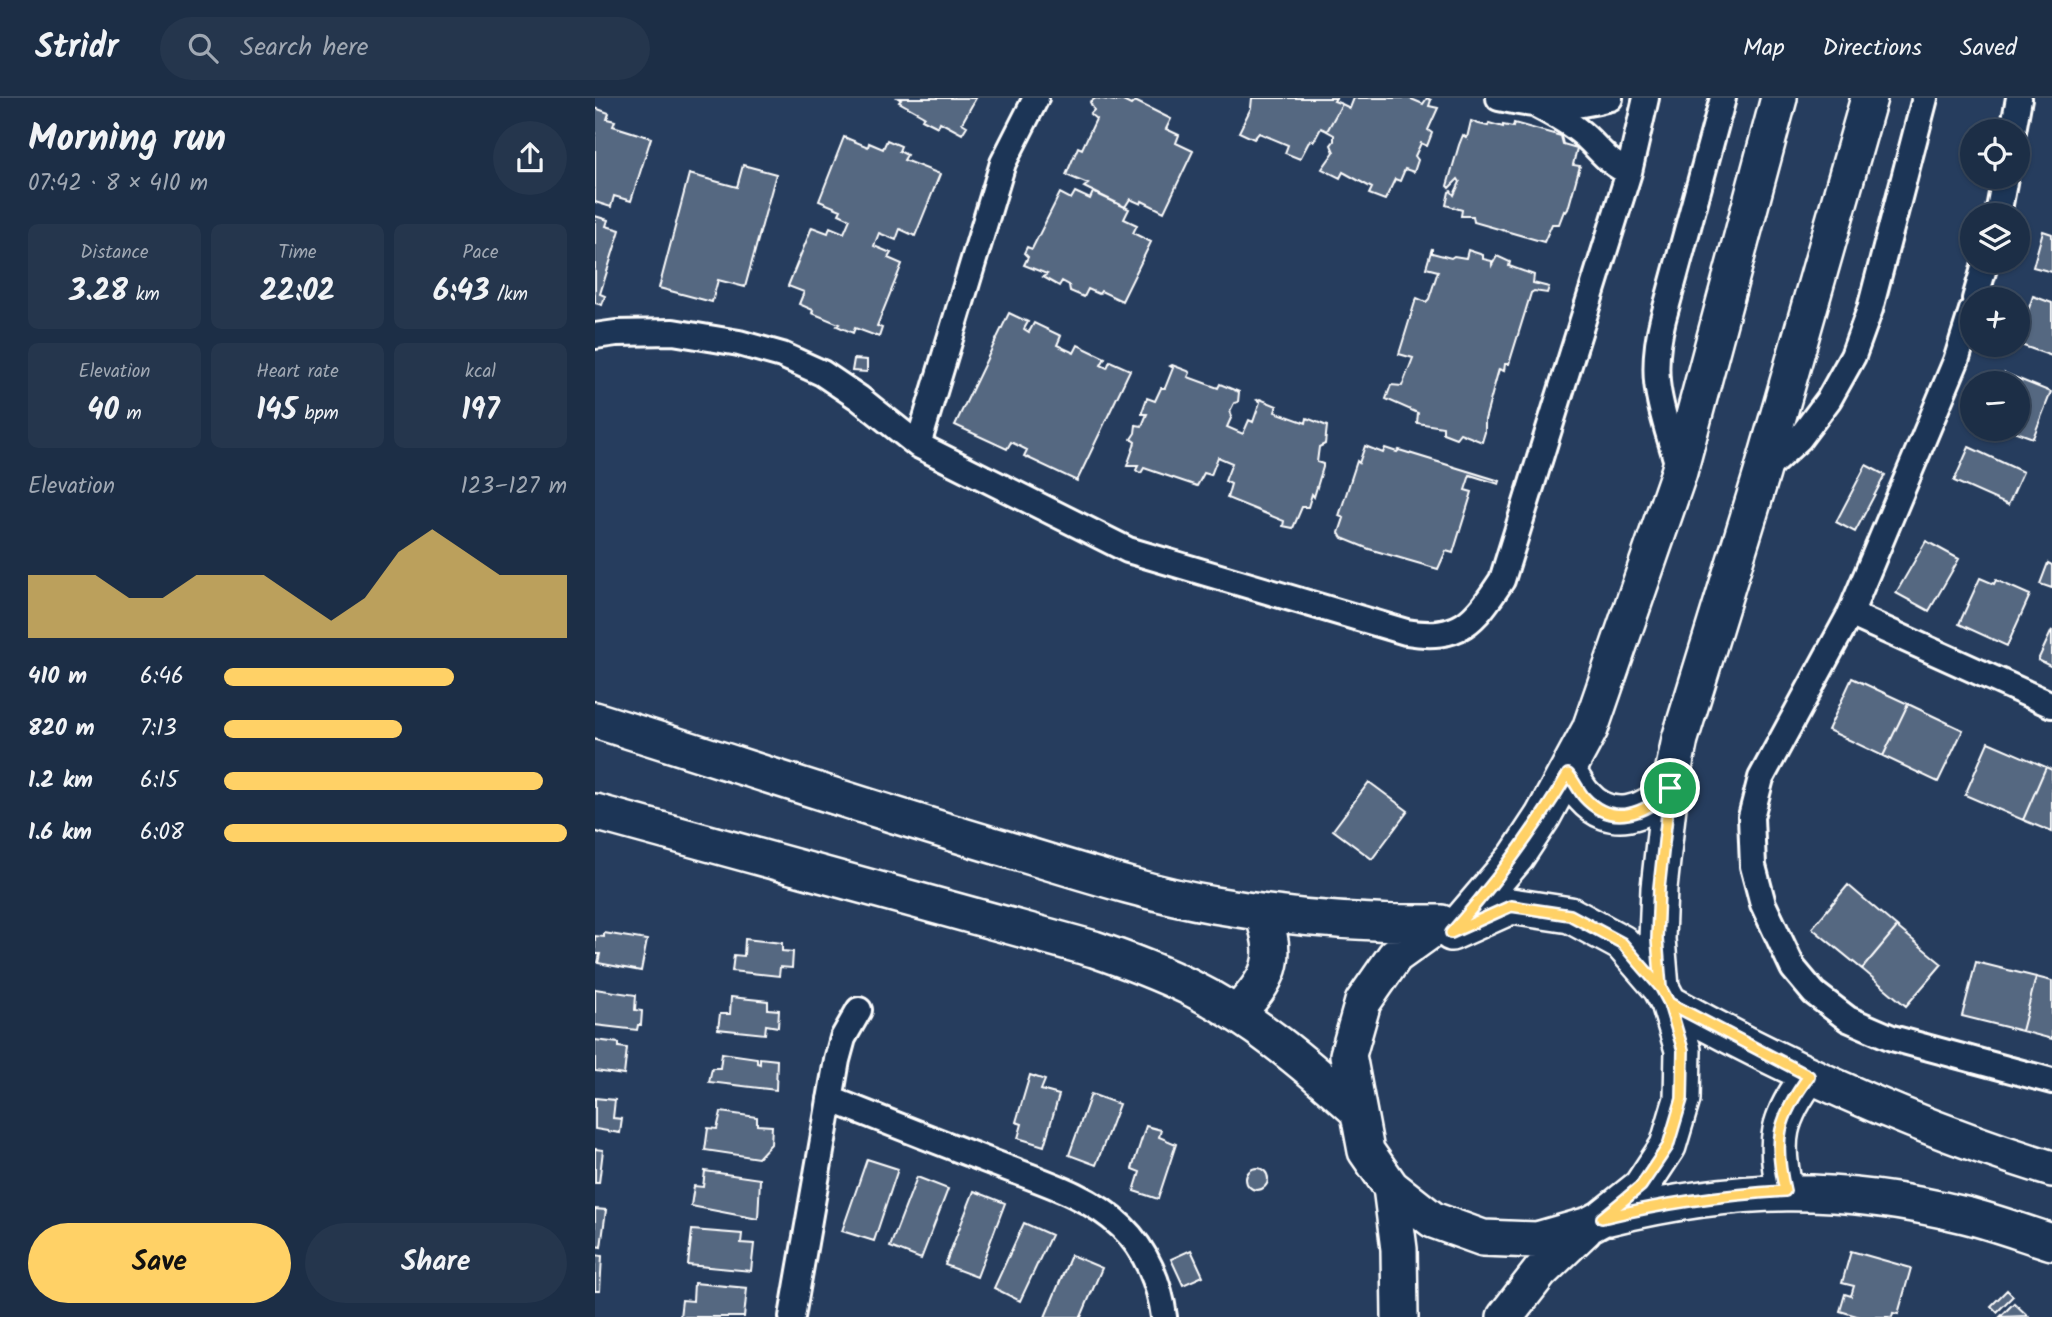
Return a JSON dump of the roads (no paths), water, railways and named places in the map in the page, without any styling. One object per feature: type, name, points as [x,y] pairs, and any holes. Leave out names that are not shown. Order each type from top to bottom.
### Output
[{"type":"street","points":[[918,445],[1003,163],[1036,98]]},
{"type":"street","points":[[1499,98],[1538,106],[1582,105],[1609,98]]},
{"type":"street","points":[[1679,472],[1657,394],[1656,354],[1723,98]]},
{"type":"street","points":[[595,720],[899,818],[1114,881],[1212,905],[1351,922],[1446,928],[1516,857],[1568,774],[1590,729],[1679,472],[1779,98]]},
{"type":"street","points":[[1505,1317],[1540,1272],[1641,1186],[1668,1146],[1675,1123],[1682,1099],[1683,1050],[1665,996],[1657,939],[1659,888],[1670,788],[1680,739],[1762,473],[1869,98]]},
{"type":"street","points":[[1762,473],[1799,439],[1829,399],[1853,356],[1870,309],[1925,98]]},
{"type":"street","points":[[2015,119],[2019,98]]},
{"type":"street","points":[[595,336],[673,332],[740,343],[782,355],[822,373],[859,398],[918,445],[1128,550],[1406,632],[1429,636],[1452,632],[1472,620],[1502,580],[1629,172],[1644,99]]},
{"type":"street","points":[[1538,106],[1571,125],[1601,156],[1629,172]]},
{"type":"street","points":[[1960,348],[1850,614],[1761,778],[1751,817],[1753,866],[1763,904],[1793,968],[1814,993],[1848,1019],[1892,1038],[2052,1080]]},
{"type":"street","points":[[1850,614],[2052,705]]},
{"type":"street","points":[[1568,774],[1583,796],[1599,809],[1619,814],[1639,813],[1657,803],[1670,788]]},
{"type":"street","points":[[595,812],[1094,949],[1143,967],[1190,988],[1236,1014],[1279,1043],[1358,1111]]},
{"type":"street","points":[[2052,1169],[1975,1145],[1809,1076],[1665,996],[1622,943],[1570,915],[1511,906],[1446,928],[1395,956],[1363,1002],[1348,1055],[1366,1151],[1391,1187],[1433,1220],[1483,1238],[1537,1240],[1675,1202],[1785,1191],[1846,1194],[1907,1202],[1967,1215],[2052,1242]]},
{"type":"street","points":[[1236,1014],[1260,989],[1268,971],[1272,951],[1270,931],[1262,913]]},
{"type":"street","points":[[792,1317],[843,1038],[859,1010]]},
{"type":"street","points":[[1785,1191],[1778,1161],[1780,1130],[1791,1101],[1809,1076]]},
{"type":"street","points":[[830,1099],[1065,1191],[1109,1216],[1136,1244],[1147,1262],[1159,1292],[1164,1317]]},
{"type":"street","points":[[1391,1187],[1399,1250],[1400,1317]]}]
